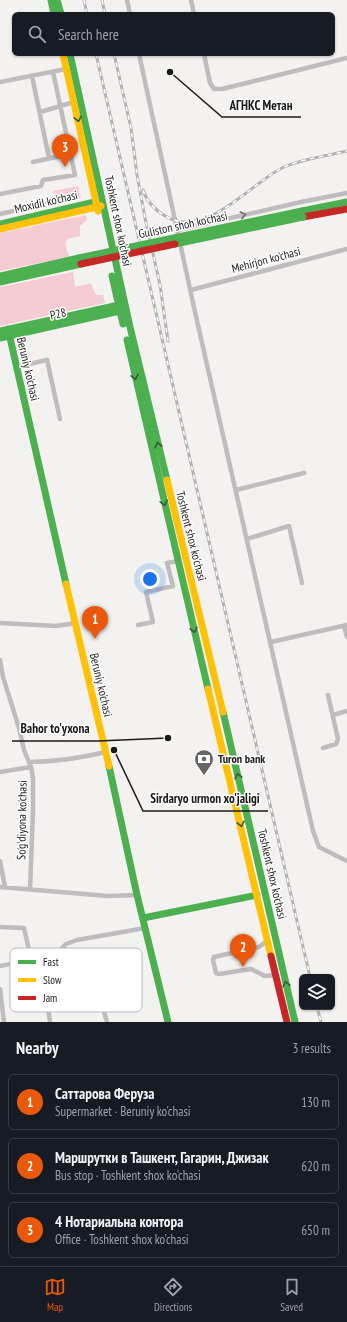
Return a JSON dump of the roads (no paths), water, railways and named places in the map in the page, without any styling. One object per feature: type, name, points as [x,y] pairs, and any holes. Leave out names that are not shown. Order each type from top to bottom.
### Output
[{"type":"main road","points":[[51,0],[54,12]]},
{"type":"main road","points":[[57,0],[60,12]]},
{"type":"main road","name":"Toshkent shox ko'chasi","points":[[63,56],[66,69],[75,91],[74,102],[130,327],[178,561],[287,1022]]},
{"type":"main road","name":"Toshkent shox ko'chasi","points":[[70,56],[75,91],[100,204],[119,308],[147,412],[295,1022]]},
{"type":"main road","name":"Guliston shoh ko'chasi","points":[[0,276],[80,261],[302,214],[347,202]]},
{"type":"main road","points":[[0,229],[100,204]]},
{"type":"main road","name":"Moxidil ko'chasi","points":[[0,224],[100,204]]},
{"type":"main road","name":"Guliston shoh ko'chasi","points":[[302,214],[347,209]]},
{"type":"main road","name":"Guliston shoh ko'chasi","points":[[0,282],[80,261]]},
{"type":"main road","name":"Р28","points":[[0,338],[8,332],[119,308]]},
{"type":"main road","points":[[0,331],[8,332]]},
{"type":"main road","name":"Beruniy ko'chasi","points":[[8,332],[106,752],[137,895],[168,1022]]},
{"type":"main road","points":[[143,918],[257,895]]},
{"type":"street","points":[[127,0],[130,12]]},
{"type":"street","points":[[191,0],[194,12]]},
{"type":"street","points":[[139,56],[191,290],[196,320],[313,831],[319,847],[347,861]]},
{"type":"street","points":[[204,56],[210,83],[214,89],[222,89],[347,58]]},
{"type":"street","points":[[0,82],[66,69]]},
{"type":"street","points":[[0,194],[41,186],[43,180],[75,175],[53,72]]},
{"type":"street","points":[[32,76],[49,158]]},
{"type":"street","points":[[40,112],[74,102]]},
{"type":"street","points":[[33,162],[70,154]]},
{"type":"street","points":[[178,230],[347,193]]},
{"type":"street","points":[[0,214],[44,204]]},
{"type":"street","points":[[22,209],[25,218]]},
{"type":"street","name":"Mehirjon ko'chasi","points":[[191,290],[347,249]]},
{"type":"street","points":[[16,367],[47,360],[60,419]]},
{"type":"street","points":[[236,490],[304,473]]},
{"type":"street","points":[[247,538],[289,526],[302,583]]},
{"type":"street","points":[[138,625],[153,622],[146,592],[173,586],[167,563],[178,561]]},
{"type":"street","points":[[0,623],[56,626],[76,623]]},
{"type":"street","points":[[270,642],[346,626],[347,637]]},
{"type":"street","name":"So'g'diyona ko'chasi","points":[[0,660],[3,677],[33,778],[30,889]]},
{"type":"street","points":[[323,748],[336,744],[338,739],[328,695]]},
{"type":"street","points":[[333,715],[347,711]]},
{"type":"street","points":[[0,772],[30,764],[106,752]]},
{"type":"street","points":[[0,861],[3,887],[108,896],[137,895]]},
{"type":"street","points":[[0,927],[24,928],[28,948]]},
{"type":"street","points":[[62,948],[66,944],[77,940],[145,928]]},
{"type":"street","points":[[268,940],[259,946],[214,957],[213,960],[216,973],[219,974],[251,969],[265,976],[277,975]]},
{"type":"street","points":[[0,966],[10,964]]},
{"type":"street","points":[[0,989],[4,1022]]},
{"type":"street","points":[[49,1012],[50,1022]]},
{"type":"street","points":[[104,1012],[107,1022]]},
{"type":"railway","points":[[84,0],[87,12]]},
{"type":"railway","points":[[102,0],[105,12]]},
{"type":"railway","points":[[96,56],[309,974]]},
{"type":"railway","points":[[114,56],[131,128],[137,175],[160,285],[168,341]]},
{"type":"railway","points":[[143,190],[152,206],[167,217],[182,222],[197,221],[227,207],[282,168],[305,160],[347,151]]},
{"type":"railway","points":[[318,1010],[321,1022]]},
{"type":"place","name":"АГНКС Метан","points":[[170,72]]},
{"type":"place","name":"4 Нотариальна контора","points":[[65,167]]},
{"type":"place","name":"Саттарова Феруза","points":[[95,639]]},
{"type":"place","name":"Bahor to'yxona","points":[[168,738]]},
{"type":"place","name":"Sirdaryo urmon xo'jaligi","points":[[114,750]]},
{"type":"place","name":"Turon bank","points":[[204,776]]},
{"type":"place","name":"Маршрутки в Ташкент, Гагарин, Джизак","points":[[243,967]]}]
